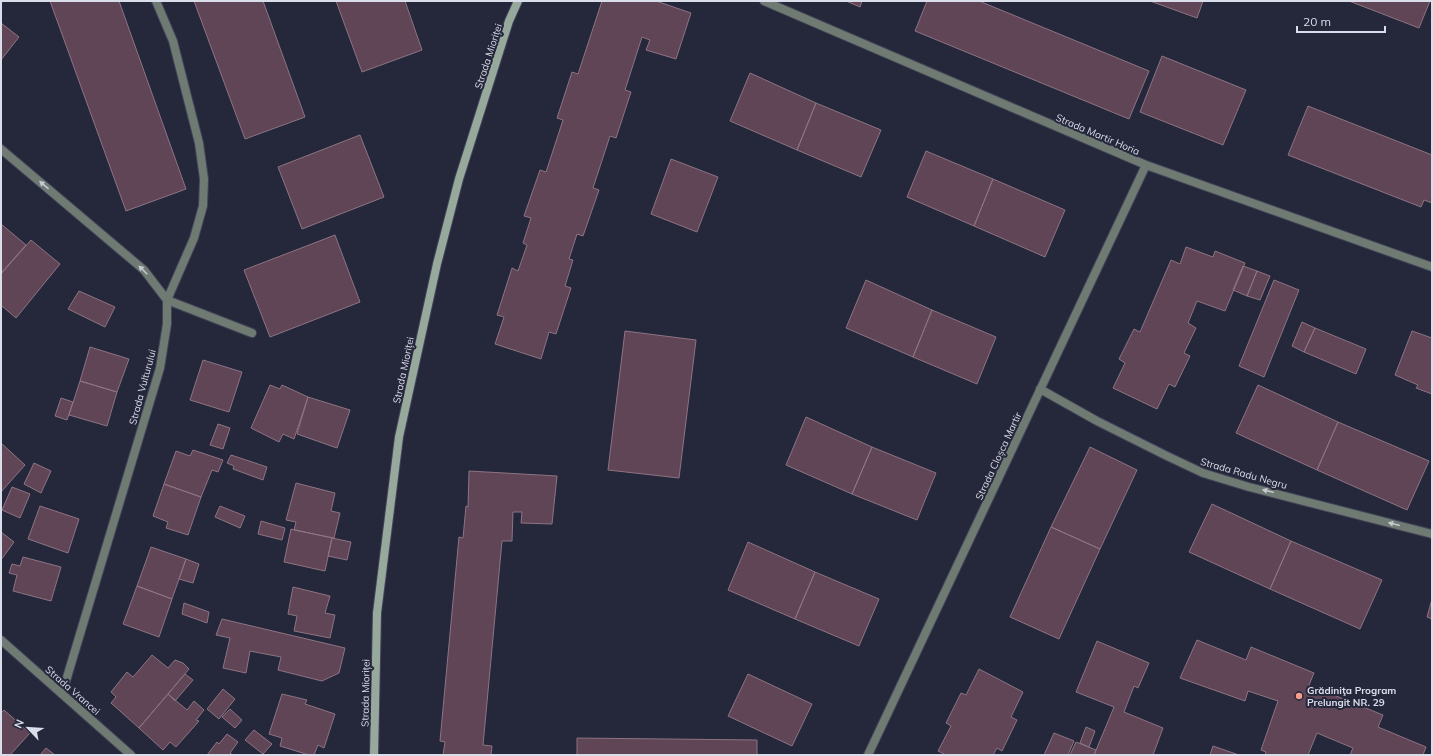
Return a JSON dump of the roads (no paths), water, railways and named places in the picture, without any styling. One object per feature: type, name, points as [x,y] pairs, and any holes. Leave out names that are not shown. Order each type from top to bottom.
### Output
[{"type":"main road","name":"Strada Mioriței","points":[[374,755],[377,613],[399,437],[437,264],[459,179],[509,21],[518,1]]},
{"type":"street","points":[[156,1],[173,41],[199,143],[204,179],[203,206],[194,238],[167,300]]},
{"type":"street","name":"Strada Martir Horia","points":[[764,1],[1146,165],[1432,267]]},
{"type":"street","points":[[1,149],[144,270],[167,300],[252,333]]},
{"type":"street","name":"Strada Cloșca Martir","points":[[868,755],[1146,165]]},
{"type":"street","name":"Strada Vulturului","points":[[62,694],[160,368],[167,324],[167,300]]},
{"type":"street","name":"Strada Radu Negru","points":[[1040,389],[1097,421],[1203,473],[1249,487],[1432,534]]},
{"type":"street","name":"Strada Vrancei","points":[[1,640],[131,755]]},
{"type":"place","name":"Grădiniţa Program Prelungit NR. 29","points":[[1299,696]]}]
